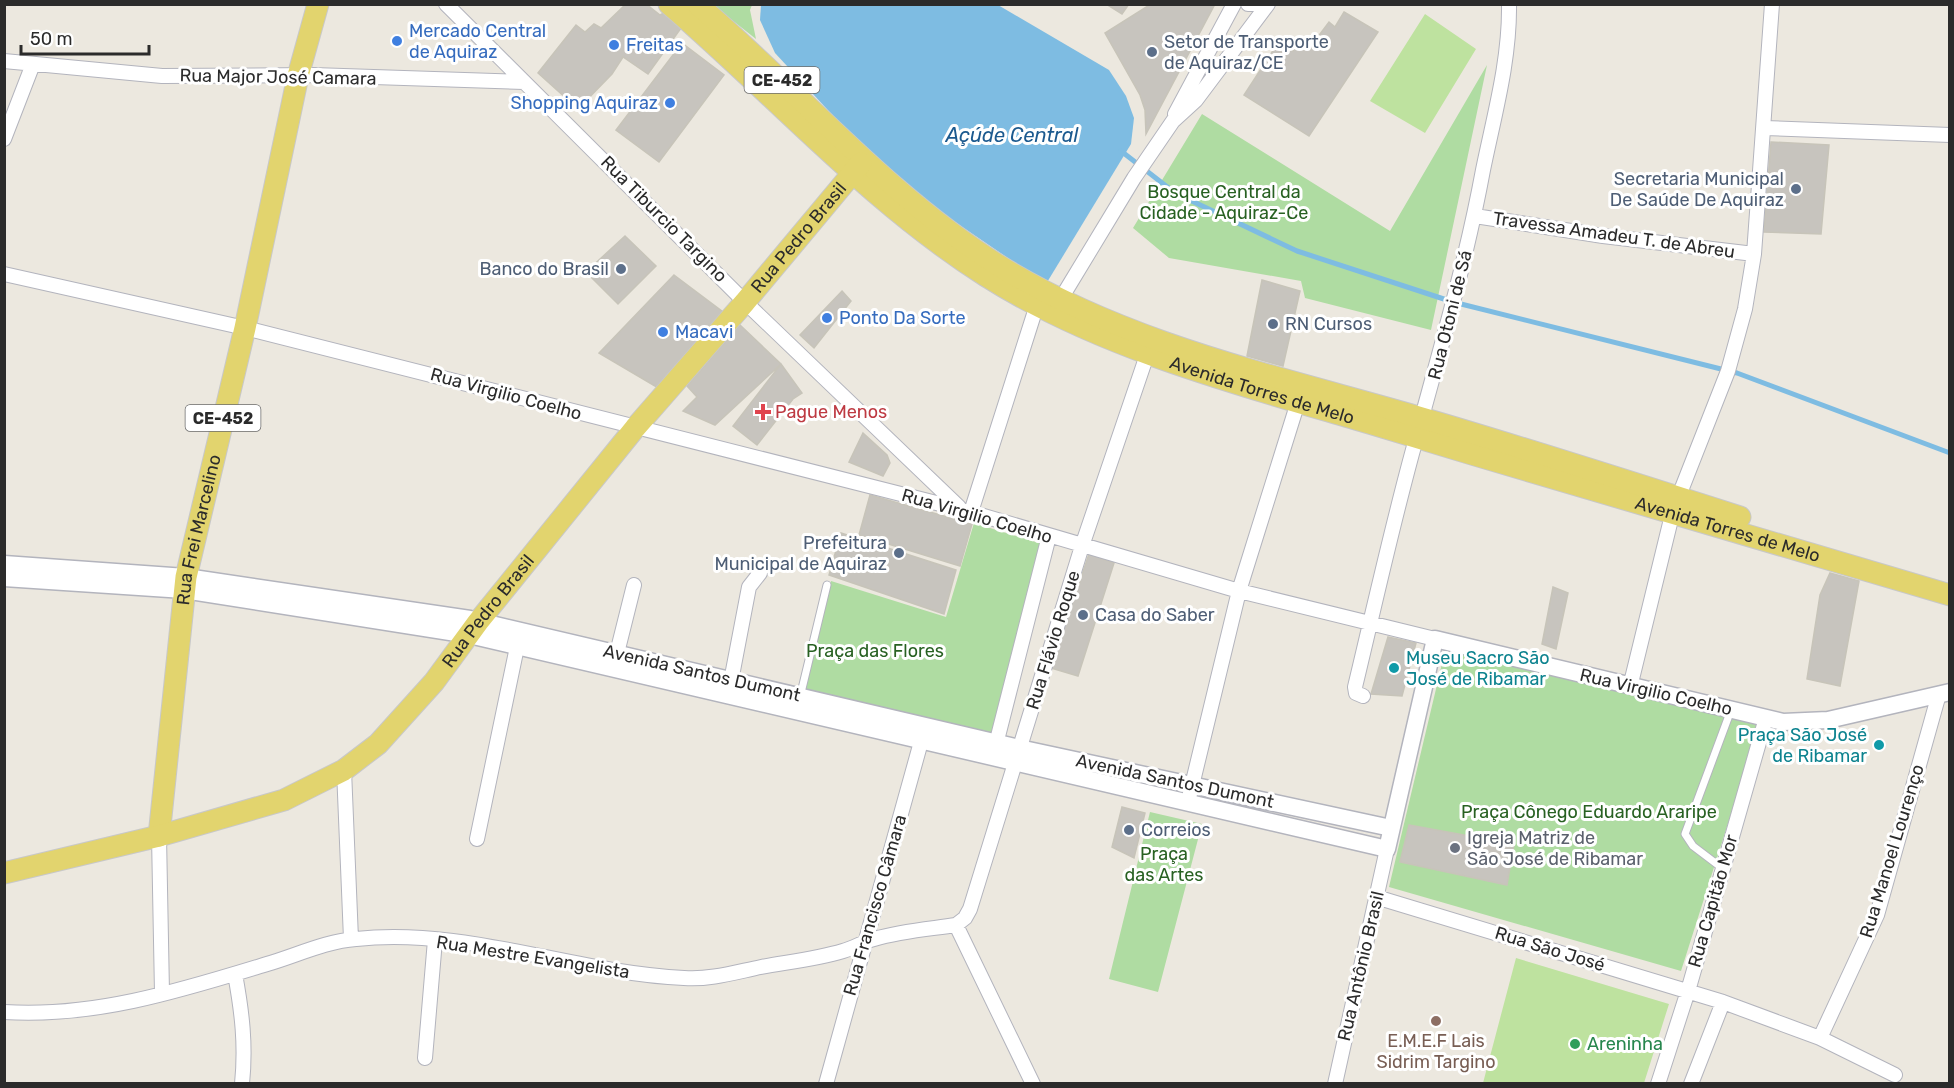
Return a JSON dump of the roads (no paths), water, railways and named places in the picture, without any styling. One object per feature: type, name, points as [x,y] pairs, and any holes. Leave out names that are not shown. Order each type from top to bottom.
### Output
[{"type":"main road","name":"Rua Frei Marcelino","points":[[159,836],[185,583],[245,328],[298,76],[318,4]]},
{"type":"main road","name":"Avenida Torres de Melo","points":[[669,4],[858,166]]},
{"type":"main road","name":"Avenida Torres de Melo","points":[[697,4],[751,51],[918,230],[988,278],[1049,303],[1419,428],[1950,583]]},
{"type":"main road","name":"Rua Pedro Brasil","points":[[4,873],[159,836],[284,800],[344,770],[378,744],[406,715],[635,428],[746,302],[858,166]]},
{"type":"main road","name":"Avenida Torres de Melo","points":[[1049,303],[1148,352],[1298,402],[1419,428]]},
{"type":"main road","name":"Avenida Torres de Melo","points":[[1676,504],[1950,595]]},
{"type":"street","name":"Rua Tiburcio Targino","points":[[446,4],[746,302],[966,510]]},
{"type":"street","points":[[966,510],[1035,311],[1049,303],[1173,121],[1234,4]]},
{"type":"street","points":[[1248,4],[1267,4]]},
{"type":"street","points":[[1173,121],[1196,100],[1267,4]]},
{"type":"street","name":"Rua Otoni de Sá","points":[[1363,696],[1356,693],[1355,687],[1474,216],[1502,76],[1509,4]]},
{"type":"street","points":[[1630,687],[1676,504],[1728,371],[1745,309],[1754,254],[1772,4]]},
{"type":"street","name":"Rua Major José Camara","points":[[4,61],[162,76],[298,76],[524,82]]},
{"type":"street","points":[[4,139],[33,64]]},
{"type":"street","points":[[1764,128],[1950,135]]},
{"type":"street","name":"Travessa Amadeu T. de Abreu","points":[[1474,216],[1603,236],[1754,254]]},
{"type":"street","name":"Rua Virgilio Coelho","points":[[4,274],[245,328],[966,510],[1239,591],[1766,718],[1802,723],[1828,720],[1944,693]]},
{"type":"street","name":"Rua Flávio Roque","points":[[956,925],[965,918],[970,909],[1082,546],[1148,352]]},
{"type":"street","points":[[1188,802],[1239,591],[1298,402]]},
{"type":"street","name":"Rua Flávio Roque","points":[[995,750],[1049,536]]},
{"type":"street","name":"Avenida Santos Dumont","points":[[4,564],[185,583],[474,628],[617,653],[800,697],[923,734]]},
{"type":"street","points":[[731,681],[749,587],[760,573]]},
{"type":"street","name":"Avenida Santos Dumont","points":[[4,578],[185,583]]},
{"type":"street","points":[[617,653],[634,585]]},
{"type":"street","name":"Avenida Santos Dumont","points":[[474,628],[517,646],[1016,755],[1096,772],[1193,784],[1391,828]]},
{"type":"street","points":[[1387,849],[1435,639]]},
{"type":"street","points":[[477,838],[517,646]]},
{"type":"street","name":"Rua Manoel Lourenço","points":[[1820,1038],[1876,915],[1944,693]]},
{"type":"street","name":"Rua Capitão Mor","points":[[1658,1083],[1688,991],[1766,718]]},
{"type":"street","name":"Rua Francisco Câmara","points":[[826,1083],[923,734]]},
{"type":"street","points":[[344,770],[351,939]]},
{"type":"street","name":"Avenida Santos Dumont","points":[[1096,772],[1188,802],[1387,849]]},
{"type":"street","points":[[1290,826],[1294,807]]},
{"type":"street","name":"Rua Frei Marcelino","points":[[159,836],[162,993]]},
{"type":"street","name":"Rua Antônio Brasil","points":[[1335,1083],[1387,849]]},
{"type":"street","name":"Rua São José","points":[[1377,897],[1724,1002],[1820,1038],[1894,1075]]},
{"type":"street","points":[[956,925],[1034,1083]]},
{"type":"street","name":"Rua Mestre Evangelista","points":[[4,1012],[58,1012],[99,1008],[235,974],[351,939],[373,937],[435,940],[510,950],[608,970],[686,979],[796,961],[841,951],[865,942],[956,925]]},
{"type":"street","points":[[425,1058],[435,940]]},
{"type":"street","points":[[235,974],[244,1021],[245,1056],[242,1083]]},
{"type":"street","points":[[1691,1083],[1724,1002]]},
{"type":"lane","points":[[800,697],[827,585]]},
{"type":"lane","points":[[1722,868],[1693,846],[1685,834],[1731,710]]},
{"type":"water","name":"Açúde Central","points":[[761,5],[998,5],[1109,70],[1126,96],[1134,118],[1131,144],[1046,284],[936,209],[850,134],[775,53],[760,20]]},
{"type":"waterway","points":[[1121,151],[1175,193],[1297,251],[1453,302],[1737,373],[1950,453]]},
{"type":"place","name":"Mercado Central de Aquiraz","points":[[397,41]]},
{"type":"place","name":"Freitas","points":[[614,45]]},
{"type":"place","name":"Setor de Transporte de Aquiraz/CE","points":[[1152,52]]},
{"type":"place","name":"Shopping Aquiraz","points":[[670,103]]},
{"type":"place","name":"Secretaria Municipal De Saúde De Aquiraz","points":[[1796,189]]},
{"type":"place","name":"Banco do Brasil","points":[[621,269]]},
{"type":"place","name":"Ponto Da Sorte","points":[[827,318]]},
{"type":"place","name":"RN Cursos","points":[[1273,324]]},
{"type":"place","name":"Macavi","points":[[663,332]]},
{"type":"place","name":"Pague Menos","points":[[763,412]]},
{"type":"place","name":"Prefeitura Municipal de Aquiraz","points":[[899,553]]},
{"type":"place","name":"Casa do Saber","points":[[1083,615]]},
{"type":"place","name":"Museu Sacro São José de Ribamar","points":[[1394,668]]},
{"type":"place","name":"Praça São José de Ribamar","points":[[1879,745]]},
{"type":"place","name":"Correios","points":[[1129,830]]},
{"type":"place","name":"Igreja Matriz de São José de Ribamar","points":[[1455,848]]},
{"type":"place","name":"E.M.E.F Lais Sidrim Targino","points":[[1436,1021]]},
{"type":"place","name":"Areninha","points":[[1575,1044]]},
{"type":"park label","name":"Bosque Central da Cidade - Aquiraz-Ce","points":[[1224,202]]},
{"type":"park label","name":"Praça das Flores","points":[[875,651]]},
{"type":"park label","name":"Praça Cônego Eduardo Araripe","points":[[1589,812]]},
{"type":"park label","name":"Praça das Artes","points":[[1164,864]]}]
